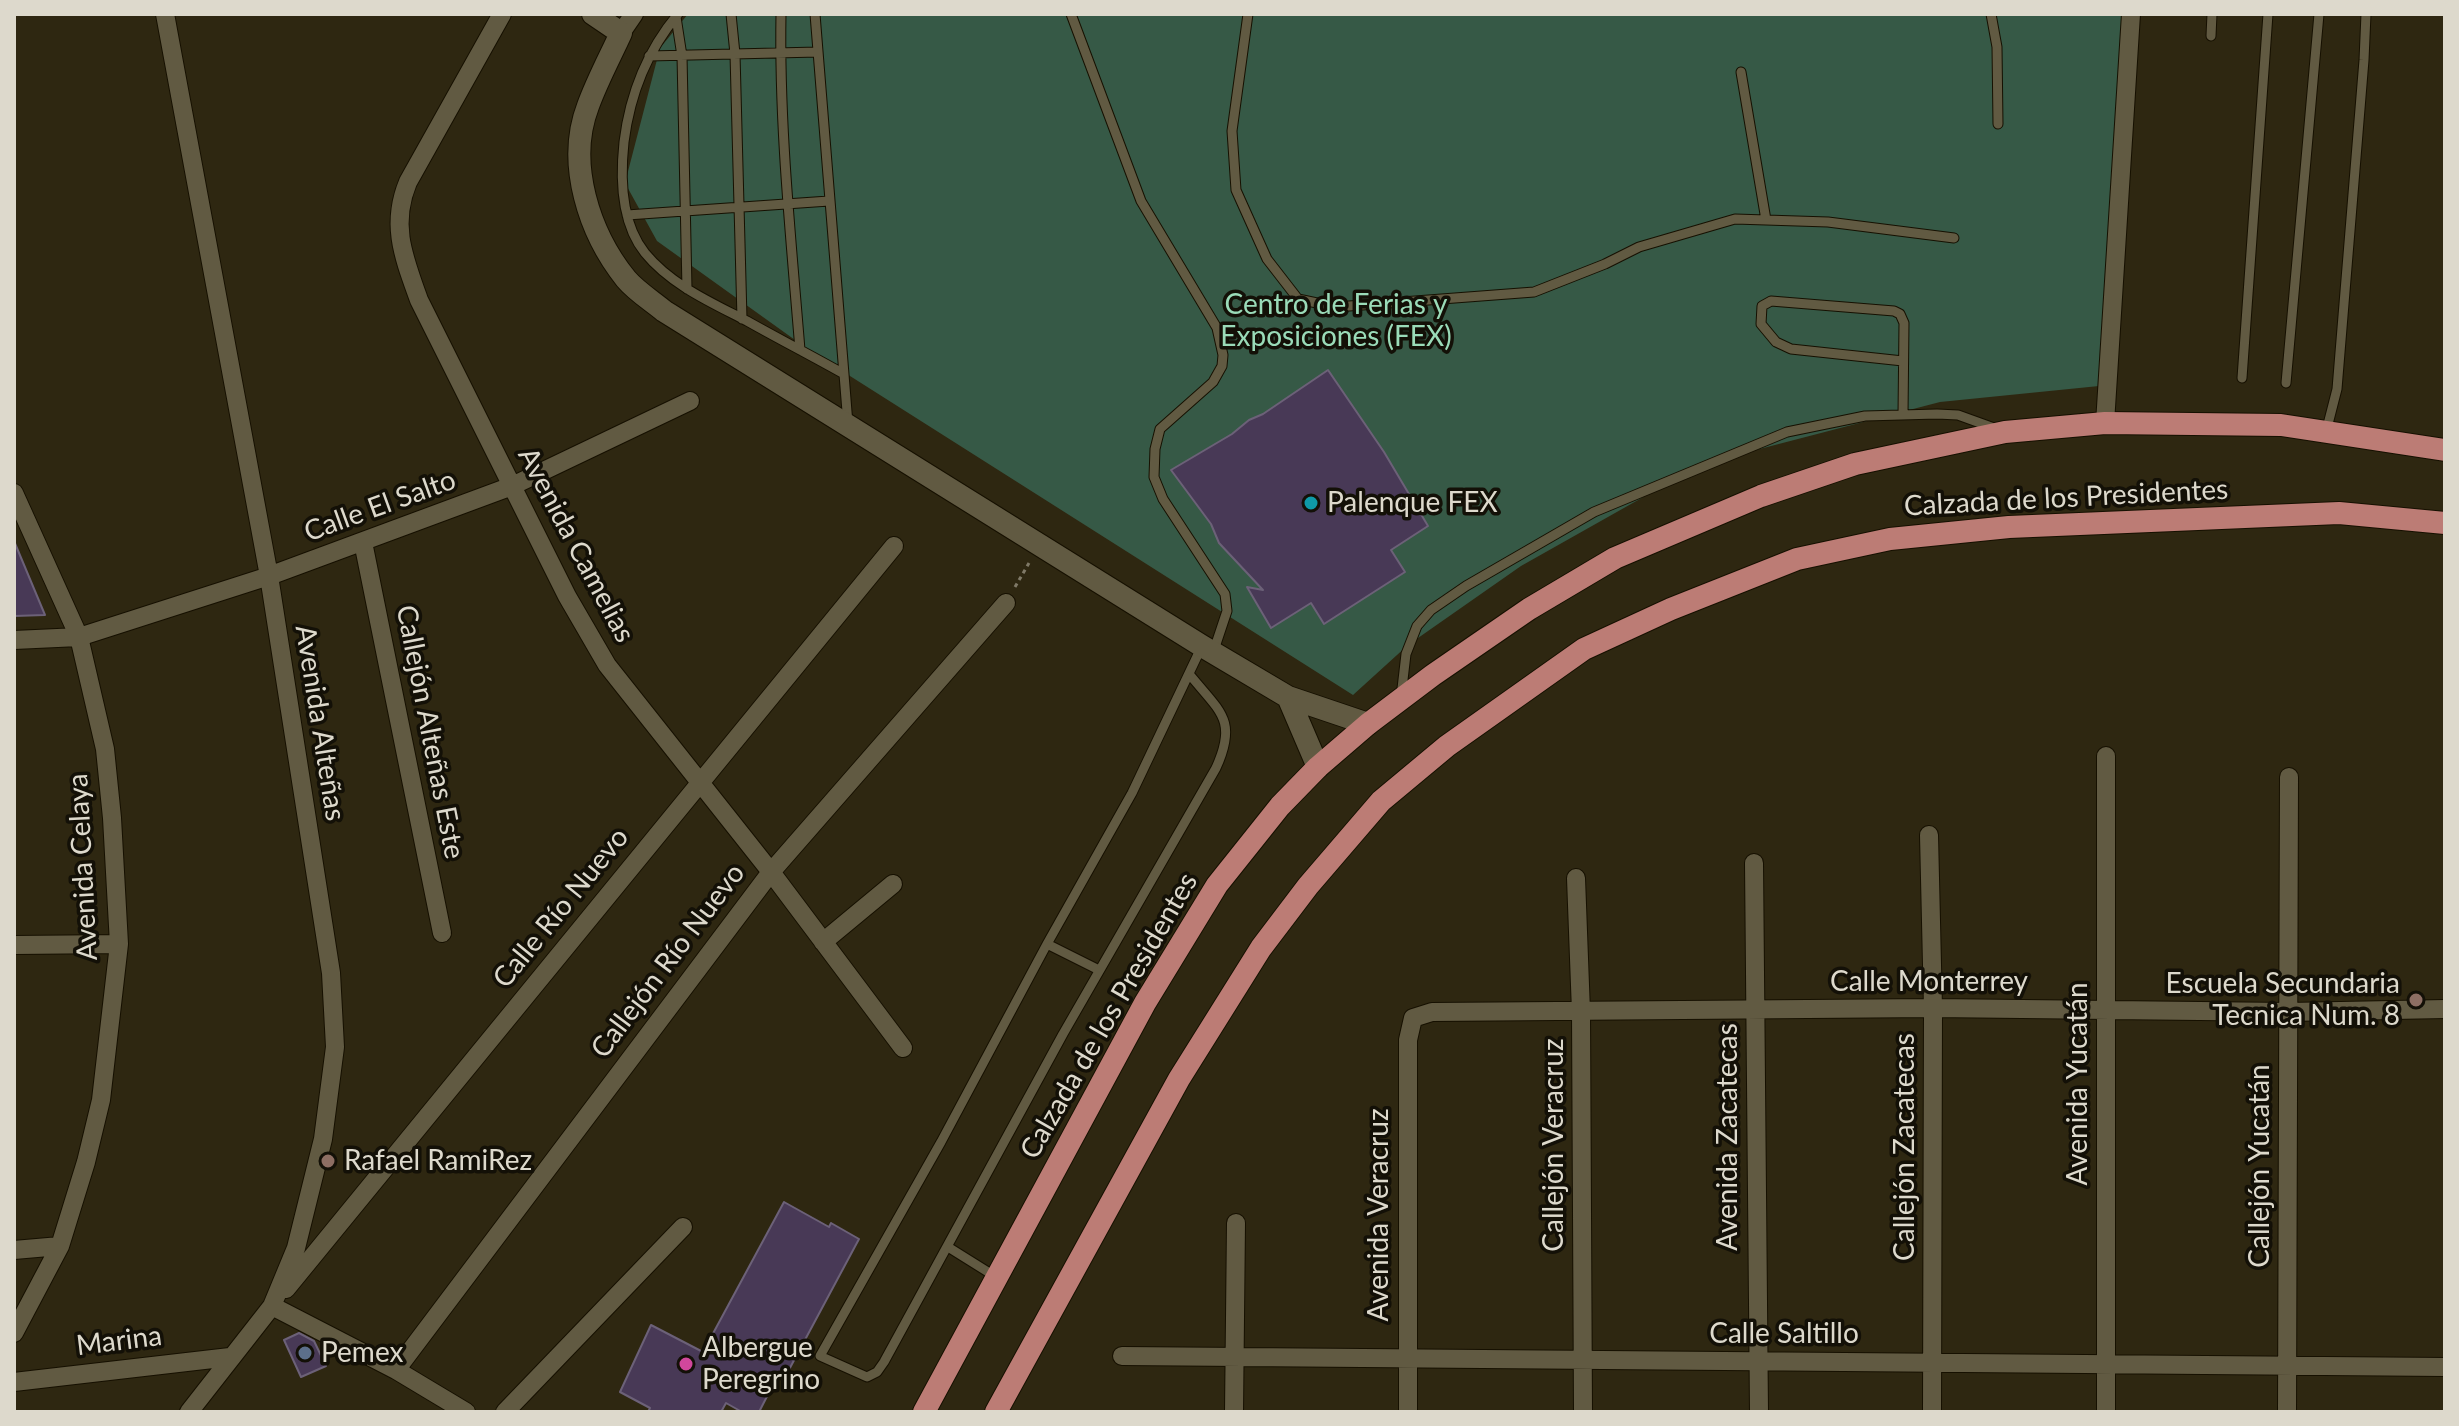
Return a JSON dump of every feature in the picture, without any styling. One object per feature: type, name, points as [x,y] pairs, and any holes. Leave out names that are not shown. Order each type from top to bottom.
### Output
[{"type":"highway","name":"Calzada de los Presidentes","points":[[924,1412],[1145,1003],[1217,885],[1280,806],[1318,767],[1401,699],[1529,609],[1615,558],[1761,496],[1855,464],[2005,432],[2105,423],[2281,425],[2445,450]]},
{"type":"highway","name":"Calzada de los Presidentes","points":[[996,1412],[1179,1079],[1261,948],[1308,886],[1381,801],[1447,746],[1584,649],[1671,609],[1797,559],[1890,539],[2009,527],[2339,513],[2445,523]]},
{"type":"street","name":"Avenida Alteñas","points":[[165,14],[269,576],[331,973],[335,1047],[323,1139],[296,1248],[272,1306],[189,1412]]},
{"type":"street","name":"Avenida Camelias","points":[[502,14],[399,203],[404,257],[419,300],[567,596],[607,665],[771,872],[903,1048]]},
{"type":"street","points":[[593,14],[628,23],[587,108],[579,149],[584,192],[599,240],[627,281],[664,311],[848,427],[1288,697],[1368,724]]},
{"type":"street","points":[[2105,423],[2131,14]]},
{"type":"street","name":"Calle El Salto","points":[[14,640],[79,637],[269,576],[512,486],[690,401]]},
{"type":"street","name":"Avenida Celaya","points":[[14,493],[79,637],[105,749],[119,944],[101,1100],[86,1162],[60,1246],[14,1333]]},
{"type":"street","name":"Callejón Alteñas Este","points":[[363,542],[442,933]]},
{"type":"street","name":"Calle Río Nuevo","points":[[272,1306],[894,546]]},
{"type":"street","name":"Callejón Río Nuevo","points":[[396,1370],[771,872],[1006,603]]},
{"type":"street","points":[[1288,697],[1318,767]]},
{"type":"street","name":"Avenida Yucatán","points":[[2106,756],[2106,1412]]},
{"type":"street","name":"Callejón Yucatán","points":[[2287,1412],[2289,777]]},
{"type":"street","name":"Callejón Zacatecas","points":[[1929,835],[1933,1008],[1932,1412]]},
{"type":"street","name":"Avenida Zacatecas","points":[[1754,863],[1759,1412]]},
{"type":"street","name":"Callejón Veracruz","points":[[1576,878],[1581,1012],[1583,1412]]},
{"type":"street","points":[[823,942],[893,884]]},
{"type":"street","points":[[14,945],[119,944]]},
{"type":"street","name":"Calle Monterrey","points":[[1413,1018],[1432,1012],[1933,1008],[2288,1012],[2445,1009]]},
{"type":"street","name":"Avenida Veracruz","points":[[1408,1412],[1408,1040],[1413,1018]]},
{"type":"street","points":[[1234,1412],[1236,1223]]},
{"type":"street","points":[[505,1412],[683,1227]]},
{"type":"street","points":[[14,1250],[60,1246]]},
{"type":"street","points":[[272,1306],[396,1370],[466,1412]]},
{"type":"street","name":"Calle Saltillo","points":[[1122,1356],[2445,1367]]},
{"type":"street","name":"Marina","points":[[14,1382],[230,1357]]},
{"type":"lane","points":[[731,14],[735,54],[742,319]]},
{"type":"lane","points":[[781,14],[780,53],[788,204],[800,350]]},
{"type":"lane","points":[[815,14],[848,427]]},
{"type":"lane","points":[[1071,14],[1141,201],[1217,328],[1222,343],[1222,366],[1213,382],[1160,429],[1154,477],[1163,499],[1225,594],[1227,611],[1208,649],[1190,675],[1132,793],[820,1356],[867,1377],[877,1372],[906,1326],[1099,970],[1216,768],[1228,731],[1224,718],[1190,675]]},
{"type":"lane","points":[[1248,14],[1232,131],[1236,190],[1267,259],[1298,299],[1336,307],[1534,292],[1594,269],[1639,247],[1735,219],[1828,222],[1954,238]]},
{"type":"lane","points":[[1991,14],[1997,47],[1998,124]]},
{"type":"lane","points":[[2211,36],[2212,14]]},
{"type":"lane","points":[[2242,378],[2268,14]]},
{"type":"lane","points":[[2286,383],[2319,14]]},
{"type":"lane","points":[[2326,432],[2337,389],[2366,14]]},
{"type":"lane","points":[[677,16],[682,56],[687,289]]},
{"type":"lane","points":[[677,16],[640,72],[626,124],[621,167],[627,215],[634,235],[645,254],[677,283],[844,374]]},
{"type":"lane","points":[[649,56],[818,52]]},
{"type":"lane","points":[[1741,72],[1766,220]]},
{"type":"lane","points":[[627,215],[829,201]]},
{"type":"lane","points":[[1903,361],[1791,349],[1776,342],[1761,324],[1762,306],[1771,301],[1900,314],[1904,323],[1903,415]]},
{"type":"lane","points":[[1401,699],[1406,654],[1417,626],[1431,610],[1466,586],[1581,520],[1787,432],[1865,416],[1958,415],[2005,432]]},
{"type":"lane","points":[[1047,944],[1099,970]]},
{"type":"lane","points":[[948,1247],[996,1277]]},
{"type":"path","points":[[1006,603],[1039,546]]},
{"type":"green space","name":"Centro de Ferias y Exposiciones (FEX)","points":[[688,14],[2131,14],[2109,385],[1940,402],[1702,464],[1521,566],[1408,645],[1353,695],[809,350],[657,241],[625,183],[660,48]]},
{"type":"building","name":"Palenque FEX","points":[[1328,370],[1384,452],[1428,526],[1391,550],[1405,572],[1324,624],[1311,603],[1271,628],[1247,587],[1263,590],[1219,543],[1211,524],[1171,470],[1232,434]]},
{"type":"building","points":[[14,541],[45,615],[14,616]]},
{"type":"building","points":[[784,1202],[829,1227],[831,1223],[859,1239],[784,1379],[778,1375],[759,1412],[742,1412],[726,1403],[721,1412],[648,1412],[650,1408],[620,1392],[651,1325],[703,1352]]},
{"type":"building","name":"Pemex","points":[[299,1333],[314,1341],[326,1366],[301,1377],[284,1340]]},
{"type":"place","name":"Palenque FEX","points":[[1311,503]]},
{"type":"place","name":"Escuela Secundaria Tecnica Num. 8","points":[[2416,1000]]},
{"type":"place","name":"Rafael RamiRez","points":[[328,1161]]},
{"type":"place","name":"Pemex","points":[[305,1353]]},
{"type":"place","name":"Albergue Peregrino","points":[[686,1364]]}]
